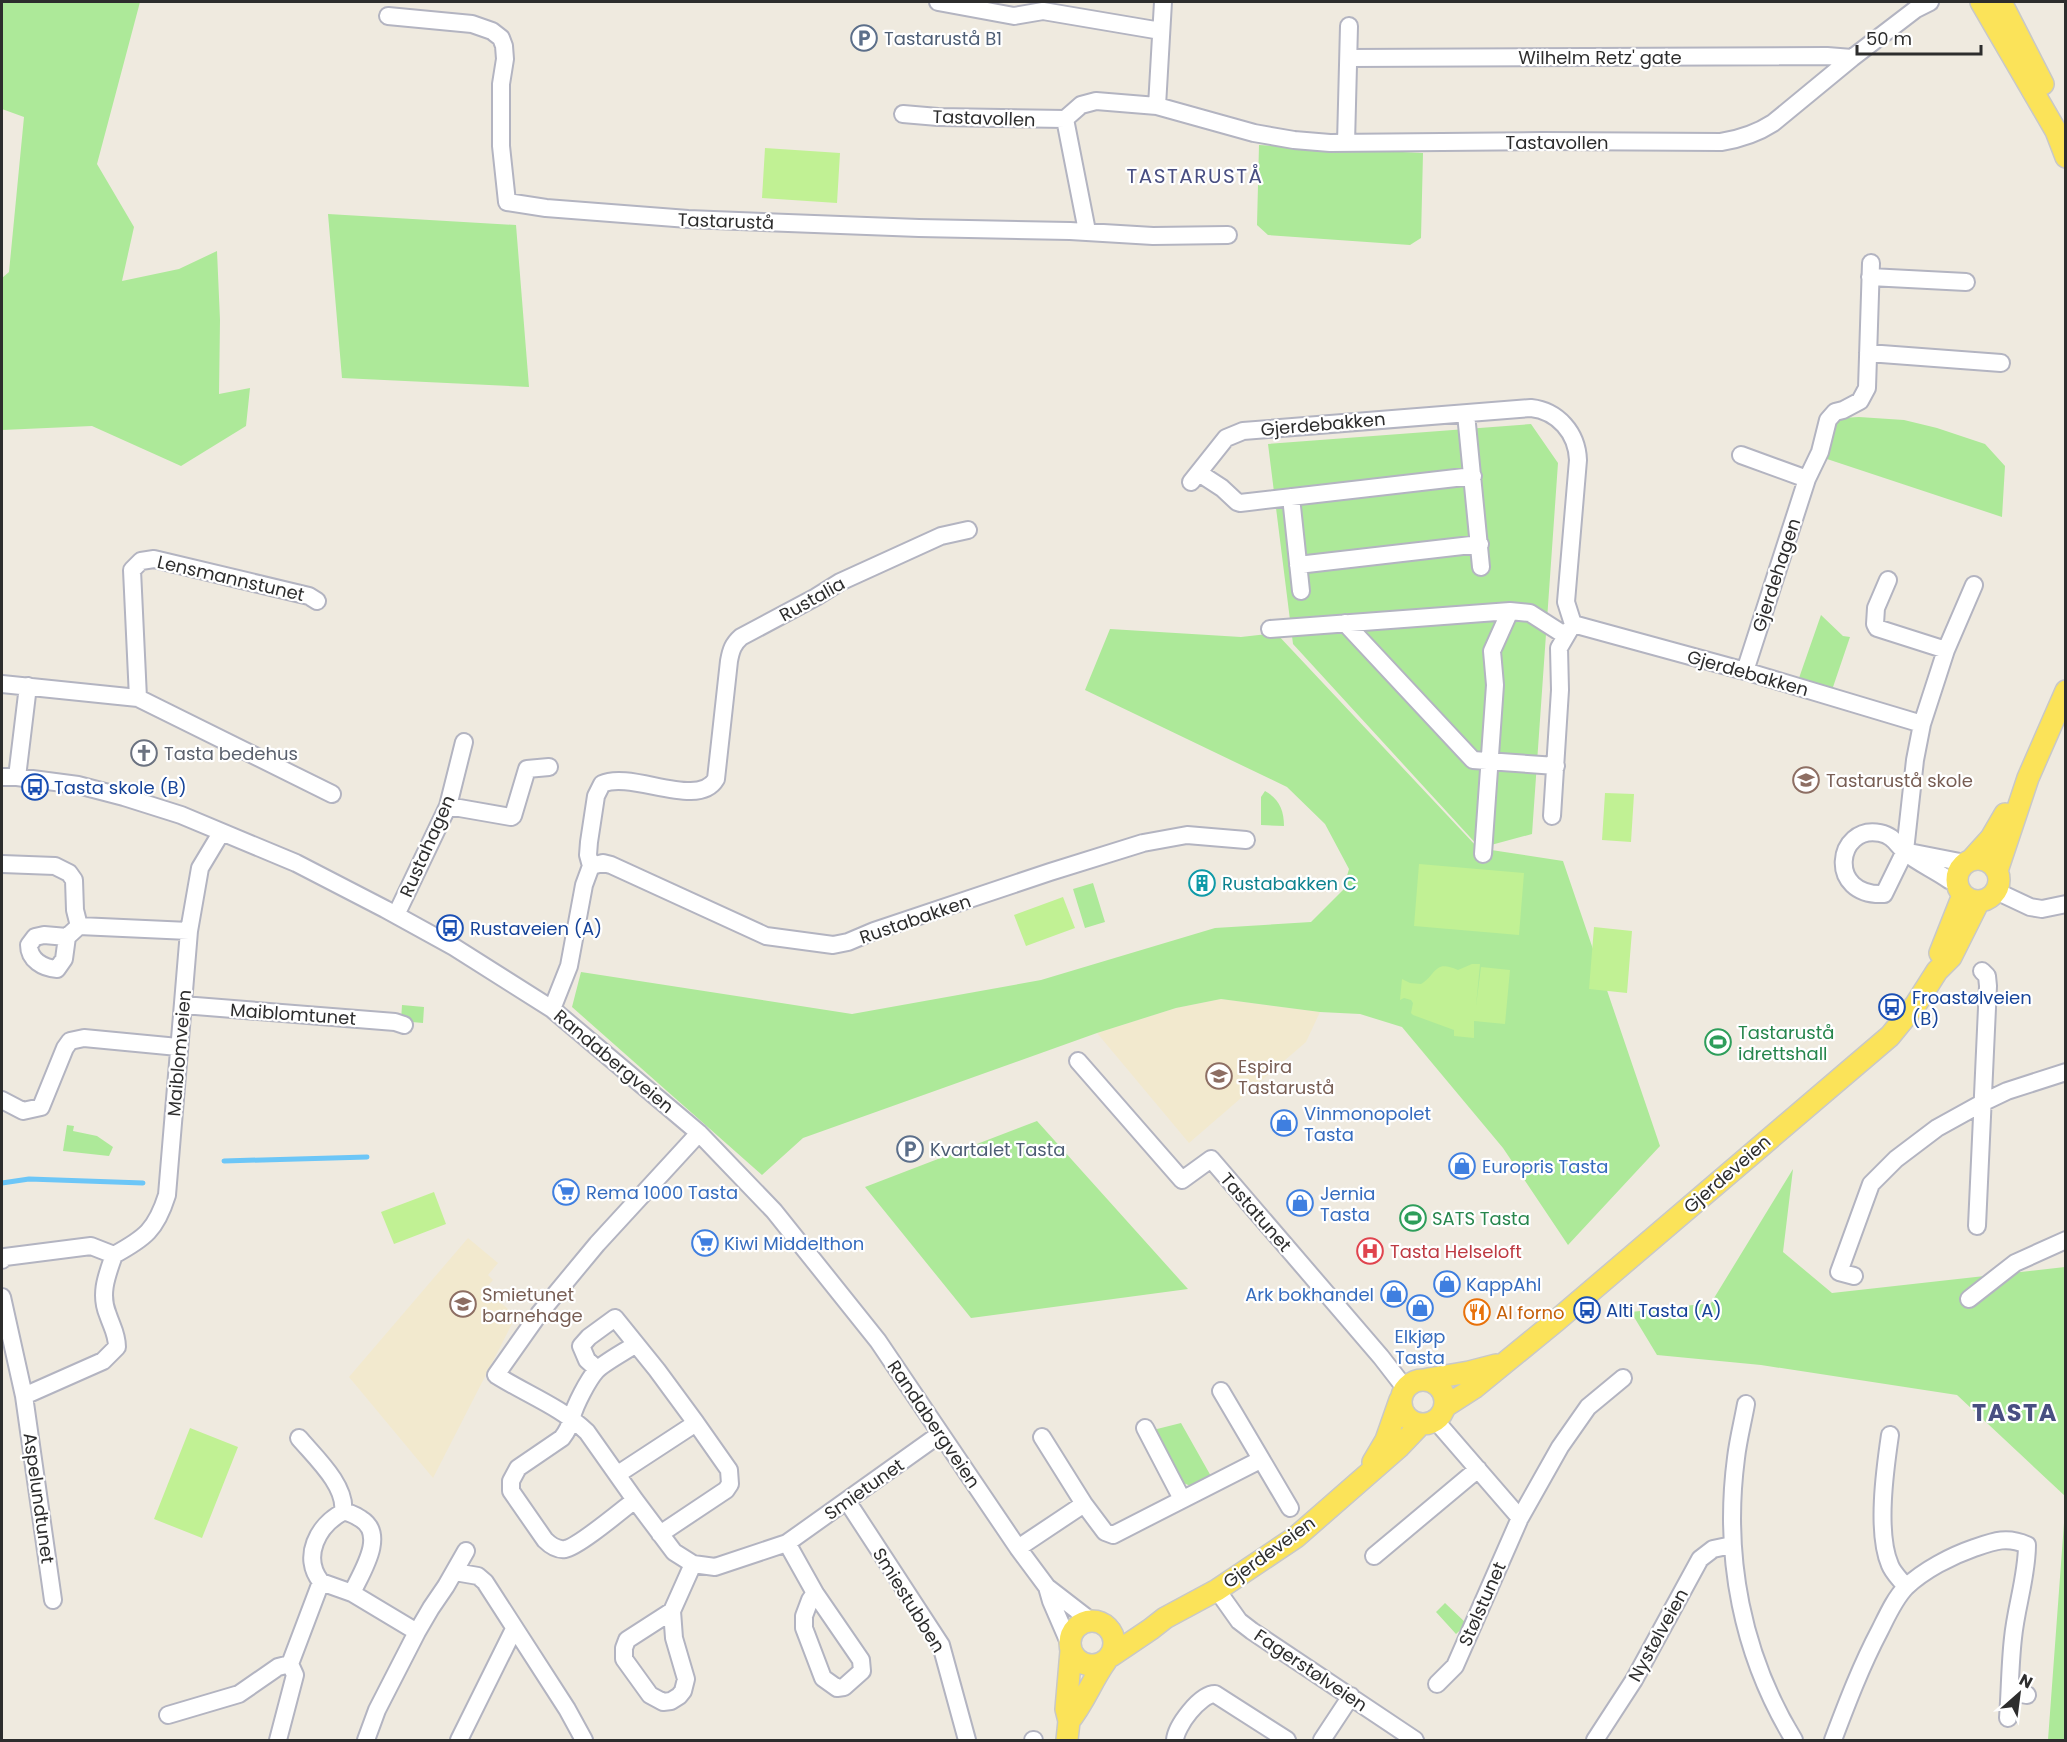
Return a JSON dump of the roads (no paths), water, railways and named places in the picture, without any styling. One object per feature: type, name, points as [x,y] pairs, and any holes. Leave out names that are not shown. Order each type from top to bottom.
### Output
[{"type":"main road","points":[[1981,2],[2056,131],[2066,156]]},
{"type":"main road","points":[[2001,2],[2030,55],[2050,101],[2056,131]]},
{"type":"main road","name":"Gjerdeveien","points":[[1108,1658],[1165,1618],[1217,1590],[1296,1537],[1365,1474],[1587,1295],[1835,1081],[1865,1059],[1905,1019],[1937,971],[1940,951],[1976,880],[1992,838],[2028,778],[2066,691]]},
{"type":"main road","name":"Gjerdeveien","points":[[1365,1474],[1386,1440],[1412,1387],[1502,1364]]},
{"type":"main road","points":[[1412,1387],[1443,1389],[1434,1417],[1406,1418],[1412,1387]]},
{"type":"main road","name":"Gjerdeveien","points":[[1098,1623],[1139,1623],[1165,1618]]},
{"type":"main road","points":[[1098,1623],[1113,1636],[1114,1650],[1100,1664],[1086,1665],[1079,1662],[1070,1648],[1073,1631],[1078,1626],[1098,1623]]},
{"type":"main road","name":"Randabergveien","points":[[1068,1731],[1066,1709],[1070,1648]]},
{"type":"main road","name":"Randabergveien","points":[[1068,1731],[1086,1691],[1108,1658]]},
{"type":"street","points":[[938,2],[1014,16],[1043,11],[1161,32]]},
{"type":"street","points":[[1157,106],[1163,2]]},
{"type":"street","name":"Tastavollen","points":[[903,114],[938,117],[1065,119],[1071,112],[1088,102],[1157,106],[1254,133],[1294,140],[1346,143],[1721,142],[1750,136],[1773,123],[1922,4]]},
{"type":"street","name":"Tastarustå","points":[[388,16],[472,24],[492,31],[501,38],[505,58],[501,84],[501,146],[507,202],[546,208],[664,218],[831,225],[1087,231],[1154,236],[1228,235]]},
{"type":"street","points":[[1346,143],[1350,26]]},
{"type":"street","name":"Wilhelm Retz' gate","points":[[1349,58],[1803,56],[1852,58]]},
{"type":"street","points":[[1065,119],[1087,231]]},
{"type":"street","name":"Gjerdehagen","points":[[1745,671],[1808,479],[1820,452],[1828,420],[1835,412],[1860,401],[1867,388],[1870,270],[1966,282]]},
{"type":"street","points":[[1868,353],[2001,363]]},
{"type":"street","name":"Gjerdebakken","points":[[1473,476],[1237,502],[1222,488],[1195,478],[1226,438],[1243,431],[1538,409],[1556,416],[1572,435],[1578,459],[1566,602],[1569,630],[1559,648],[1560,690],[1552,816]]},
{"type":"street","points":[[1466,414],[1481,567]]},
{"type":"street","points":[[1741,455],[1808,479]]},
{"type":"street","points":[[1291,497],[1301,591]]},
{"type":"street","name":"Rustalia","points":[[591,866],[588,855],[589,842],[597,796],[602,784],[619,780],[700,791],[708,788],[716,779],[732,648],[741,637],[840,582],[941,536],[968,530]]},
{"type":"street","points":[[1298,565],[1480,544]]},
{"type":"street","name":"Lensmannstunet","points":[[138,698],[132,570],[141,561],[146,559],[165,562],[309,596],[317,601]]},
{"type":"street","points":[[1888,580],[1876,608],[1874,619],[1877,628],[1946,650]]},
{"type":"street","points":[[1974,585],[1946,650],[1922,724],[1915,760],[1905,851],[1976,880],[2030,907],[2042,909],[2066,904]]},
{"type":"street","points":[[1483,854],[1495,685],[1492,651],[1510,611]]},
{"type":"street","name":"Gjerdebakken","points":[[1270,629],[1510,611],[1530,613],[1569,630],[1745,671],[1922,724]]},
{"type":"street","points":[[1345,623],[1473,760],[1556,766]]},
{"type":"street","points":[[2,684],[138,698],[332,794]]},
{"type":"street","points":[[9,777],[28,686]]},
{"type":"street","name":"Rustahagen","points":[[396,915],[448,806],[464,742]]},
{"type":"street","points":[[448,806],[511,817],[527,769],[549,767]]},
{"type":"street","name":"Randabergveien","points":[[9,777],[78,785],[124,797],[181,815],[296,863],[454,947],[552,1009],[699,1133],[774,1211],[878,1341],[1018,1548],[1047,1587],[1098,1623]]},
{"type":"street","name":"Maiblomveien","points":[[114,1255],[142,1240],[160,1217],[167,1195],[189,931],[200,868],[221,833]]},
{"type":"street","name":"Rustabakken","points":[[591,866],[603,862],[611,865],[766,936],[833,945],[848,942],[1032,878],[1143,843],[1187,835],[1246,840]]},
{"type":"street","points":[[2,864],[56,866],[69,873],[74,880],[73,932],[189,931]]},
{"type":"street","points":[[552,1009],[569,966],[584,885],[591,866]]},
{"type":"street","points":[[1977,1226],[1988,986],[1987,976],[1983,971]]},
{"type":"street","name":"Maiblomtunet","points":[[183,1005],[395,1022],[404,1025]]},
{"type":"street","points":[[2,1100],[23,1111],[41,1107],[70,1041],[84,1038],[178,1047]]},
{"type":"street","name":"Tastatunet","points":[[1078,1061],[1182,1180],[1211,1159],[1381,1357],[1412,1387]]},
{"type":"street","points":[[1854,1276],[1839,1272],[1871,1184],[1896,1159],[1923,1139],[1984,1102],[2007,1091],[2066,1072]]},
{"type":"street","points":[[672,1611],[627,1640],[624,1648],[624,1659],[650,1695],[663,1702],[671,1701],[679,1696],[686,1679],[674,1638],[672,1611],[693,1564],[674,1552],[587,1432],[571,1418],[496,1376],[539,1314],[597,1244],[699,1133]]},
{"type":"street","points":[[1969,1299],[2015,1263],[2066,1240]]},
{"type":"street","points":[[2,1260],[5,1257],[91,1246],[114,1255],[104,1284],[106,1313],[117,1335],[117,1347],[103,1360],[24,1396]]},
{"type":"street","name":"Aspelundtunet","points":[[2,1297],[24,1396],[53,1600]]},
{"type":"street","points":[[597,1369],[587,1360],[581,1346],[589,1337],[615,1318],[657,1370],[729,1470],[730,1484],[726,1490],[660,1534]]},
{"type":"street","points":[[635,1500],[571,1547],[558,1549],[550,1546],[545,1540],[511,1491],[511,1481],[518,1468],[562,1438],[597,1369],[636,1344]]},
{"type":"street","name":"Stølstunet","points":[[1437,1684],[1455,1666],[1520,1518],[1574,1425],[1588,1407],[1623,1378]]},
{"type":"street","points":[[1221,1391],[1290,1508]]},
{"type":"street","points":[[1746,1404],[1736,1456],[1732,1545],[1737,1587],[1749,1643],[1776,1712],[1794,1740]]},
{"type":"street","points":[[1434,1417],[1520,1518]]},
{"type":"street","points":[[618,1474],[696,1423]]},
{"type":"street","points":[[1145,1428],[1182,1499]]},
{"type":"street","name":"Smietunet","points":[[693,1564],[715,1567],[787,1543],[940,1434]]},
{"type":"street","points":[[1890,1435],[1885,1470],[1884,1538],[1890,1564],[1906,1587]]},
{"type":"street","points":[[1042,1437],[1084,1504],[1105,1532],[1113,1535],[1260,1460]]},
{"type":"street","points":[[299,1438],[340,1488],[343,1512]]},
{"type":"street","points":[[1374,1556],[1478,1470]]},
{"type":"street","name":"Smiestubben","points":[[847,1501],[941,1645],[968,1740]]},
{"type":"street","points":[[1018,1548],[1084,1504]]},
{"type":"street","points":[[352,1593],[373,1543],[365,1521],[350,1512],[343,1512],[327,1522],[316,1540],[312,1551],[316,1575],[321,1582],[352,1593],[417,1632]]},
{"type":"street","points":[[1833,1740],[1865,1658],[1887,1616],[1906,1587],[1934,1567],[1967,1551],[1994,1541],[2012,1539],[2027,1545],[2027,1562],[2018,1601],[2013,1639],[2008,1718]]},
{"type":"street","points":[[787,1543],[815,1593],[861,1660],[862,1671],[844,1687],[837,1688],[823,1678],[804,1628],[804,1616],[815,1593]]},
{"type":"street","name":"Nystølveien","points":[[1595,1740],[1634,1680],[1700,1559],[1713,1549],[1732,1545]]},
{"type":"street","points":[[366,1740],[377,1710],[417,1632],[466,1551]]},
{"type":"street","points":[[455,1572],[482,1578],[567,1709],[584,1740]]},
{"type":"street","points":[[278,1740],[295,1675],[290,1664],[321,1582]]},
{"type":"street","name":"Randabergveien","points":[[1047,1587],[1070,1648]]},
{"type":"street","name":"Fagerstølveien","points":[[1217,1590],[1239,1621],[1252,1631],[1415,1740]]},
{"type":"street","points":[[459,1740],[514,1629]]},
{"type":"street","points":[[168,1715],[239,1694],[278,1667],[290,1664]]},
{"type":"street","points":[[2010,1692],[2027,1695]]},
{"type":"street","points":[[1174,1740],[1180,1724],[1210,1694],[1215,1694],[1287,1740]]},
{"type":"street","points":[[1322,1740],[1351,1696]]},
{"type":"waterway","points":[[224,1161],[367,1157]]},
{"type":"waterway","points":[[2,1183],[29,1179],[143,1183]]},
{"type":"place","name":"Tastarustå B1","points":[[864,38]]},
{"type":"place","name":"Tasta bedehus","points":[[144,753]]},
{"type":"place","name":"Tastarustå skole","points":[[1806,780]]},
{"type":"place","name":"Tasta skole (B)","points":[[35,787]]},
{"type":"place","name":"Rustabakken C","points":[[1202,883]]},
{"type":"place","name":"Rustaveien (A)","points":[[450,928]]},
{"type":"place","name":"Froastølveien (B)","points":[[1892,1007]]},
{"type":"place","name":"Tastarustå idrettshall","points":[[1718,1042]]},
{"type":"place","name":"Espira Tastarustå","points":[[1219,1076]]},
{"type":"place","name":"Vinmonopolet Tasta","points":[[1284,1123]]},
{"type":"place","name":"Kvartalet Tasta","points":[[910,1149]]},
{"type":"place","name":"Europris Tasta","points":[[1462,1166]]},
{"type":"place","name":"Rema 1000 Tasta","points":[[566,1192]]},
{"type":"place","name":"Jernia Tasta","points":[[1300,1203]]},
{"type":"place","name":"SATS Tasta","points":[[1413,1218]]},
{"type":"place","name":"Kiwi Middelthon","points":[[705,1243]]},
{"type":"place","name":"Tasta Helseloft","points":[[1370,1251]]},
{"type":"place","name":"KappAhl","points":[[1447,1284]]},
{"type":"place","name":"Ark bokhandel","points":[[1394,1294]]},
{"type":"place","name":"Smietunet barnehage","points":[[463,1304]]},
{"type":"place","name":"Elkjøp Tasta","points":[[1420,1308]]},
{"type":"place","name":"Alti Tasta (A)","points":[[1587,1310]]},
{"type":"place","name":"Al forno","points":[[1477,1312]]},
{"type":"district","name":"TASTARUSTÅ","points":[[1195,176]]},
{"type":"district","name":"TASTA","points":[[2015,1412]]}]
